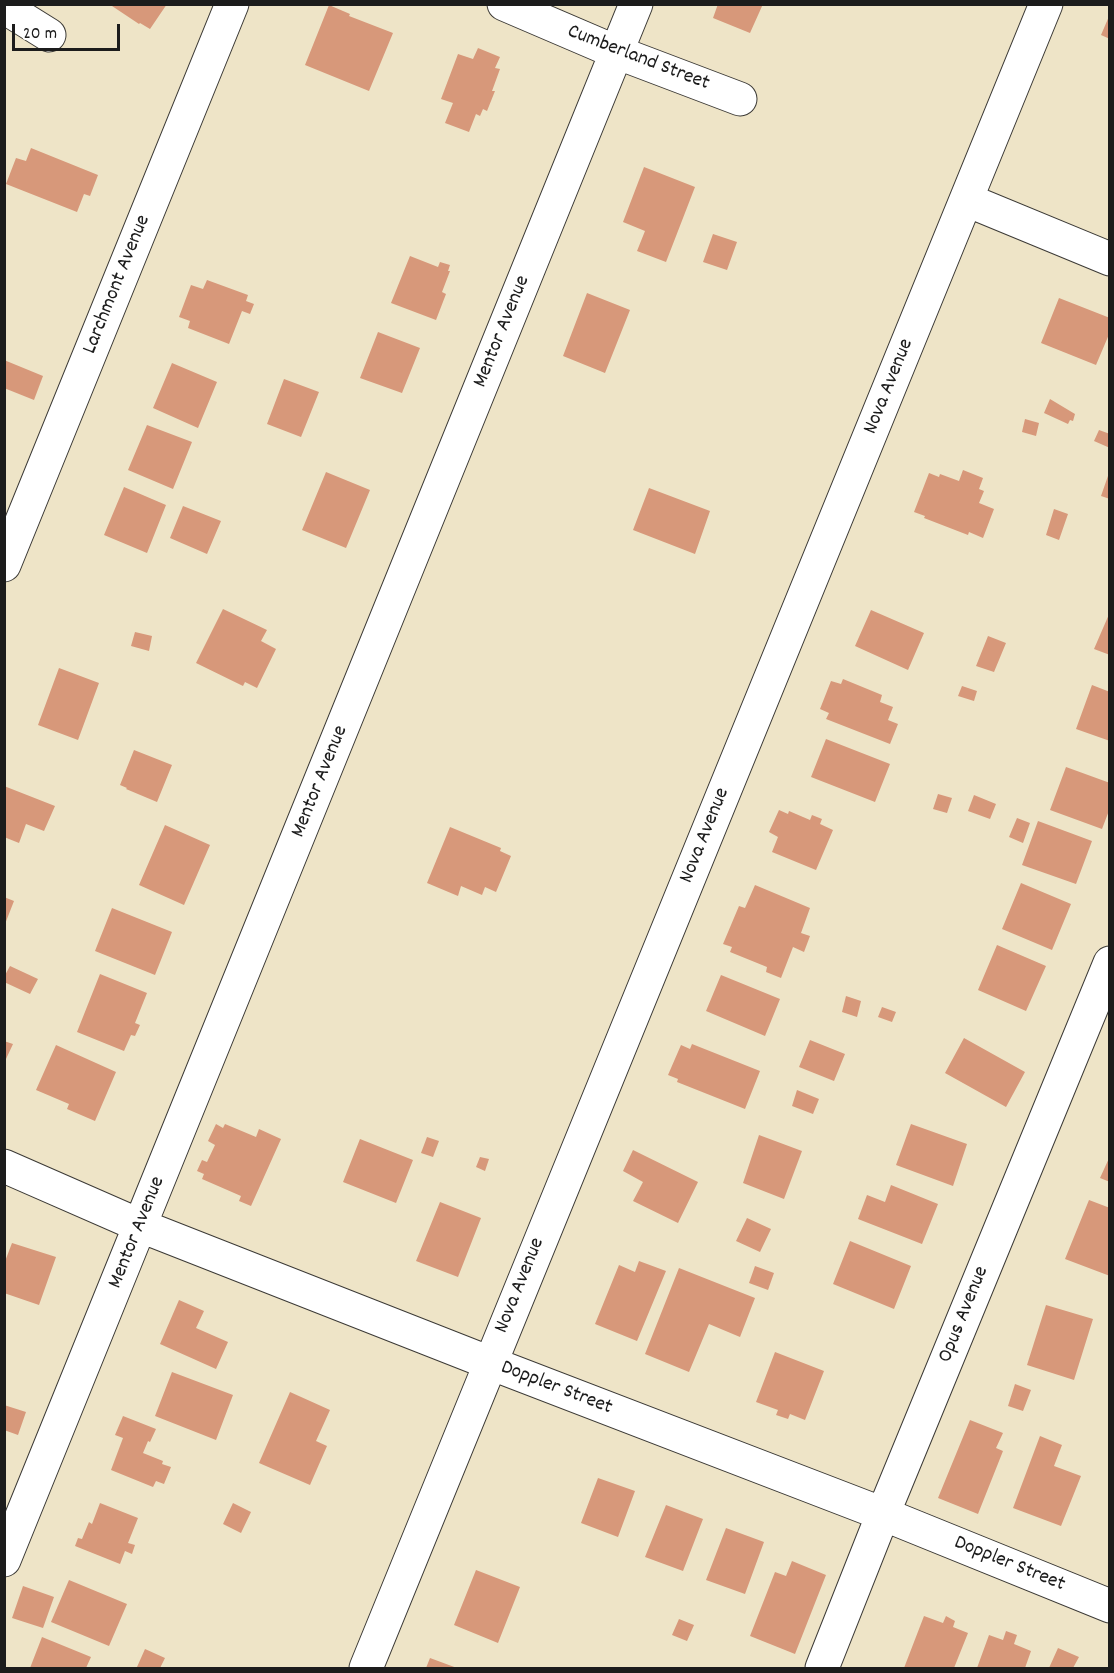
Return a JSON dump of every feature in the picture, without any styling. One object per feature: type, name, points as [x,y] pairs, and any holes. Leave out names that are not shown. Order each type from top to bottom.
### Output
[{"type":"street","name":"Larchmont Avenue","points":[[4,565],[232,4]]},
{"type":"street","name":"Cumberland Street","points":[[504,4],[616,52],[740,99]]},
{"type":"street","name":"Mentor Avenue","points":[[4,1560],[636,4]]},
{"type":"street","name":"Nova Avenue","points":[[366,1668],[1046,4]]},
{"type":"street","points":[[4,7],[49,35]]},
{"type":"street","points":[[967,200],[1110,259]]},
{"type":"street","name":"Opus Avenue","points":[[822,1668],[1110,963]]},
{"type":"street","name":"Doppler Street","points":[[4,1166],[141,1226],[883,1514],[1110,1606]]},
{"type":"building","points":[[109,4],[167,4],[150,29]]},
{"type":"building","points":[[718,4],[763,4],[750,33],[713,18]]},
{"type":"building","points":[[329,5],[350,14],[349,16],[393,33],[369,91],[305,65]]},
{"type":"building","points":[[1110,14],[1110,39],[1101,35]]},
{"type":"building","points":[[478,48],[500,57],[495,68],[500,69],[487,111],[483,109],[480,116],[476,114],[469,132],[445,123],[453,103],[441,99],[458,54],[473,59]]},
{"type":"building","points":[[31,148],[98,175],[90,196],[84,194],[77,212],[6,184],[16,158],[26,161]]},
{"type":"building","points":[[644,167],[695,187],[666,262],[637,251],[645,231],[623,222]]},
{"type":"building","points":[[713,234],[737,242],[727,270],[703,262]]},
{"type":"building","points":[[410,256],[438,267],[440,262],[450,265],[442,292],[446,294],[436,320],[391,303]]},
{"type":"building","points":[[207,280],[248,295],[246,301],[254,304],[250,314],[242,311],[229,344],[188,328],[190,321],[179,317],[191,285],[203,289]]},
{"type":"building","points":[[587,293],[630,310],[605,373],[563,356]]},
{"type":"building","points":[[1059,298],[1110,318],[1110,332],[1096,365],[1041,343]]},
{"type":"building","points":[[378,332],[420,348],[402,393],[360,378]]},
{"type":"building","points":[[4,360],[43,376],[34,400],[4,388]]},
{"type":"building","points":[[172,363],[217,382],[198,428],[153,408]]},
{"type":"building","points":[[284,379],[319,392],[301,437],[267,424]]},
{"type":"building","points":[[1050,399],[1075,414],[1073,421],[1070,420],[1068,424],[1044,413]]},
{"type":"building","points":[[1025,419],[1039,423],[1036,436],[1022,432]]},
{"type":"building","points":[[147,425],[192,442],[173,489],[128,470]]},
{"type":"building","points":[[1099,430],[1110,434],[1110,448],[1094,441]]},
{"type":"building","points":[[963,470],[983,478],[979,489],[984,491],[979,503],[994,509],[983,538],[969,532],[968,535],[914,512],[929,473],[939,477],[940,474],[959,481]]},
{"type":"building","points":[[326,472],[370,490],[346,548],[302,530]]},
{"type":"building","points":[[1110,473],[1110,499],[1101,496]]},
{"type":"building","points":[[124,487],[166,505],[147,553],[104,535]]},
{"type":"building","points":[[649,488],[710,511],[695,554],[633,530]]},
{"type":"building","points":[[183,506],[221,521],[207,554],[170,538]]},
{"type":"building","points":[[1054,509],[1068,514],[1059,540],[1046,535]]},
{"type":"building","points":[[223,609],[267,630],[261,641],[276,649],[257,688],[245,682],[243,686],[196,663]]},
{"type":"building","points":[[871,610],[924,633],[908,670],[855,646]]},
{"type":"building","points":[[1110,612],[1110,655],[1094,649]]},
{"type":"building","points":[[135,632],[152,636],[149,651],[131,646]]},
{"type":"building","points":[[988,636],[1006,643],[994,672],[976,666]]},
{"type":"building","points":[[59,668],[99,683],[78,740],[38,725]]},
{"type":"building","points":[[843,679],[882,695],[880,702],[893,707],[888,720],[898,724],[890,744],[826,719],[829,713],[820,709],[831,681],[841,684]]},
{"type":"building","points":[[1092,685],[1110,692],[1110,741],[1076,729]]},
{"type":"building","points":[[962,686],[977,691],[974,701],[958,696]]},
{"type":"building","points":[[826,739],[890,764],[875,802],[811,777]]},
{"type":"building","points":[[134,750],[172,765],[157,802],[120,785]]},
{"type":"building","points":[[1066,767],[1110,783],[1110,808],[1102,829],[1050,810]]},
{"type":"building","points":[[4,786],[55,806],[44,831],[26,824],[19,843],[4,837]]},
{"type":"building","points":[[938,794],[952,798],[947,813],[933,809]]},
{"type":"building","points":[[974,795],[996,804],[990,819],[968,811]]},
{"type":"building","points":[[779,810],[788,814],[789,811],[810,820],[812,815],[822,819],[820,824],[833,830],[816,870],[772,852],[778,837],[769,832]]},
{"type":"building","points":[[1017,818],[1030,823],[1023,843],[1009,837]]},
{"type":"building","points":[[1038,821],[1092,841],[1076,884],[1022,865]]},
{"type":"building","points":[[165,825],[210,845],[184,905],[139,885]]},
{"type":"building","points":[[450,827],[501,848],[500,851],[511,856],[496,892],[485,887],[482,895],[461,886],[458,896],[427,883]]},
{"type":"building","points":[[1021,883],[1071,904],[1052,950],[1002,929]]},
{"type":"building","points":[[755,885],[810,908],[801,933],[810,936],[804,952],[793,947],[781,978],[766,972],[767,967],[730,952],[732,947],[723,944],[739,906],[745,908]]},
{"type":"building","points":[[4,897],[14,901],[5,924],[4,924]]},
{"type":"building","points":[[112,908],[172,932],[155,975],[95,951]]},
{"type":"building","points":[[997,945],[1046,966],[1026,1011],[978,990]]},
{"type":"building","points":[[10,966],[38,979],[30,994],[4,982]]},
{"type":"building","points":[[100,974],[147,993],[135,1023],[140,1025],[135,1036],[131,1035],[124,1051],[77,1032]]},
{"type":"building","points":[[721,975],[780,999],[765,1036],[706,1011]]},
{"type":"building","points":[[846,996],[861,1001],[857,1017],[842,1012]]},
{"type":"building","points":[[882,1007],[896,1012],[892,1022],[878,1017]]},
{"type":"building","points":[[964,1038],[1025,1072],[1006,1107],[945,1073]]},
{"type":"building","points":[[810,1040],[845,1054],[834,1081],[799,1067]]},
{"type":"building","points":[[4,1041],[13,1044],[6,1059],[4,1058]]},
{"type":"building","points":[[692,1044],[760,1071],[745,1109],[677,1082],[678,1079],[668,1075],[681,1045],[690,1049]]},
{"type":"building","points":[[56,1045],[116,1072],[95,1121],[67,1109],[69,1104],[36,1090]]},
{"type":"building","points":[[797,1090],[819,1099],[813,1114],[792,1106]]},
{"type":"building","points":[[216,1124],[223,1128],[225,1124],[256,1137],[259,1129],[281,1139],[251,1206],[239,1201],[241,1196],[202,1179],[204,1174],[197,1171],[202,1160],[207,1162],[215,1145],[208,1141]]},
{"type":"building","points":[[911,1124],[967,1144],[953,1186],[896,1165]]},
{"type":"building","points":[[759,1135],[802,1151],[784,1199],[743,1183]]},
{"type":"building","points":[[427,1137],[439,1141],[433,1157],[421,1153]]},
{"type":"building","points":[[360,1139],[413,1160],[396,1203],[343,1182]]},
{"type":"building","points":[[633,1150],[698,1182],[678,1223],[633,1201],[643,1182],[623,1171]]},
{"type":"building","points":[[1110,1156],[1110,1182],[1100,1178]]},
{"type":"building","points":[[480,1157],[489,1159],[485,1171],[476,1167]]},
{"type":"building","points":[[891,1185],[938,1204],[922,1244],[858,1219],[867,1195],[885,1202]]},
{"type":"building","points":[[1089,1200],[1110,1208],[1110,1276],[1065,1259]]},
{"type":"building","points":[[440,1202],[481,1218],[458,1277],[416,1261]]},
{"type":"building","points":[[747,1218],[771,1229],[760,1252],[736,1241]]},
{"type":"building","points":[[850,1241],[911,1266],[894,1309],[833,1284]]},
{"type":"building","points":[[12,1243],[56,1257],[39,1305],[4,1293],[4,1264]]},
{"type":"building","points":[[639,1261],[666,1271],[637,1341],[595,1324],[619,1265],[635,1272]]},
{"type":"building","points":[[755,1266],[774,1273],[768,1290],[749,1283]]},
{"type":"building","points":[[679,1268],[755,1298],[740,1337],[709,1324],[689,1372],[645,1354]]},
{"type":"building","points":[[179,1300],[204,1311],[196,1328],[228,1342],[216,1369],[160,1344]]},
{"type":"building","points":[[1046,1305],[1093,1319],[1074,1380],[1027,1365]]},
{"type":"building","points":[[775,1352],[824,1371],[805,1420],[790,1414],[788,1419],[776,1415],[778,1410],[756,1402]]},
{"type":"building","points":[[172,1372],[233,1395],[216,1440],[155,1416]]},
{"type":"building","points":[[1015,1384],[1031,1390],[1023,1411],[1008,1406]]},
{"type":"building","points":[[290,1392],[330,1410],[316,1441],[327,1446],[310,1485],[259,1463]]},
{"type":"building","points":[[4,1405],[26,1412],[18,1435],[4,1430]]},
{"type":"building","points":[[123,1416],[156,1429],[143,1453],[171,1467],[164,1484],[156,1481],[153,1487],[111,1470],[123,1438],[115,1435]]},
{"type":"building","points":[[970,1420],[1003,1433],[996,1448],[1003,1451],[978,1514],[938,1498]]},
{"type":"building","points":[[1040,1436],[1062,1445],[1054,1466],[1081,1476],[1061,1526],[1013,1508]]},
{"type":"building","points":[[598,1478],[635,1491],[618,1537],[581,1523]]},
{"type":"building","points":[[100,1503],[138,1518],[128,1543],[135,1545],[132,1554],[125,1551],[120,1564],[75,1546],[78,1538],[82,1539],[89,1522],[92,1524]]},
{"type":"building","points":[[233,1503],[251,1512],[241,1533],[223,1524]]},
{"type":"building","points":[[666,1505],[703,1519],[683,1571],[645,1557]]},
{"type":"building","points":[[726,1528],[764,1542],[745,1594],[706,1580]]},
{"type":"building","points":[[792,1561],[826,1575],[795,1654],[750,1636],[775,1572],[786,1576]]},
{"type":"building","points":[[476,1570],[520,1587],[498,1643],[454,1625]]},
{"type":"building","points":[[69,1580],[127,1604],[109,1646],[51,1622]]},
{"type":"building","points":[[23,1586],[54,1597],[43,1628],[12,1618]]},
{"type":"building","points":[[924,1616],[943,1623],[946,1616],[955,1621],[953,1627],[968,1633],[954,1668],[904,1668]]},
{"type":"building","points":[[679,1619],[694,1625],[687,1641],[672,1635]]},
{"type":"building","points":[[1006,1631],[1017,1635],[1014,1644],[1031,1651],[1025,1668],[977,1668],[989,1635],[1003,1640]]},
{"type":"building","points":[[42,1637],[91,1657],[86,1668],[30,1668]]},
{"type":"building","points":[[1058,1648],[1079,1657],[1073,1668],[1049,1668]]},
{"type":"building","points":[[145,1649],[165,1658],[160,1668],[137,1667]]},
{"type":"building","points":[[430,1658],[457,1668],[426,1668]]}]
